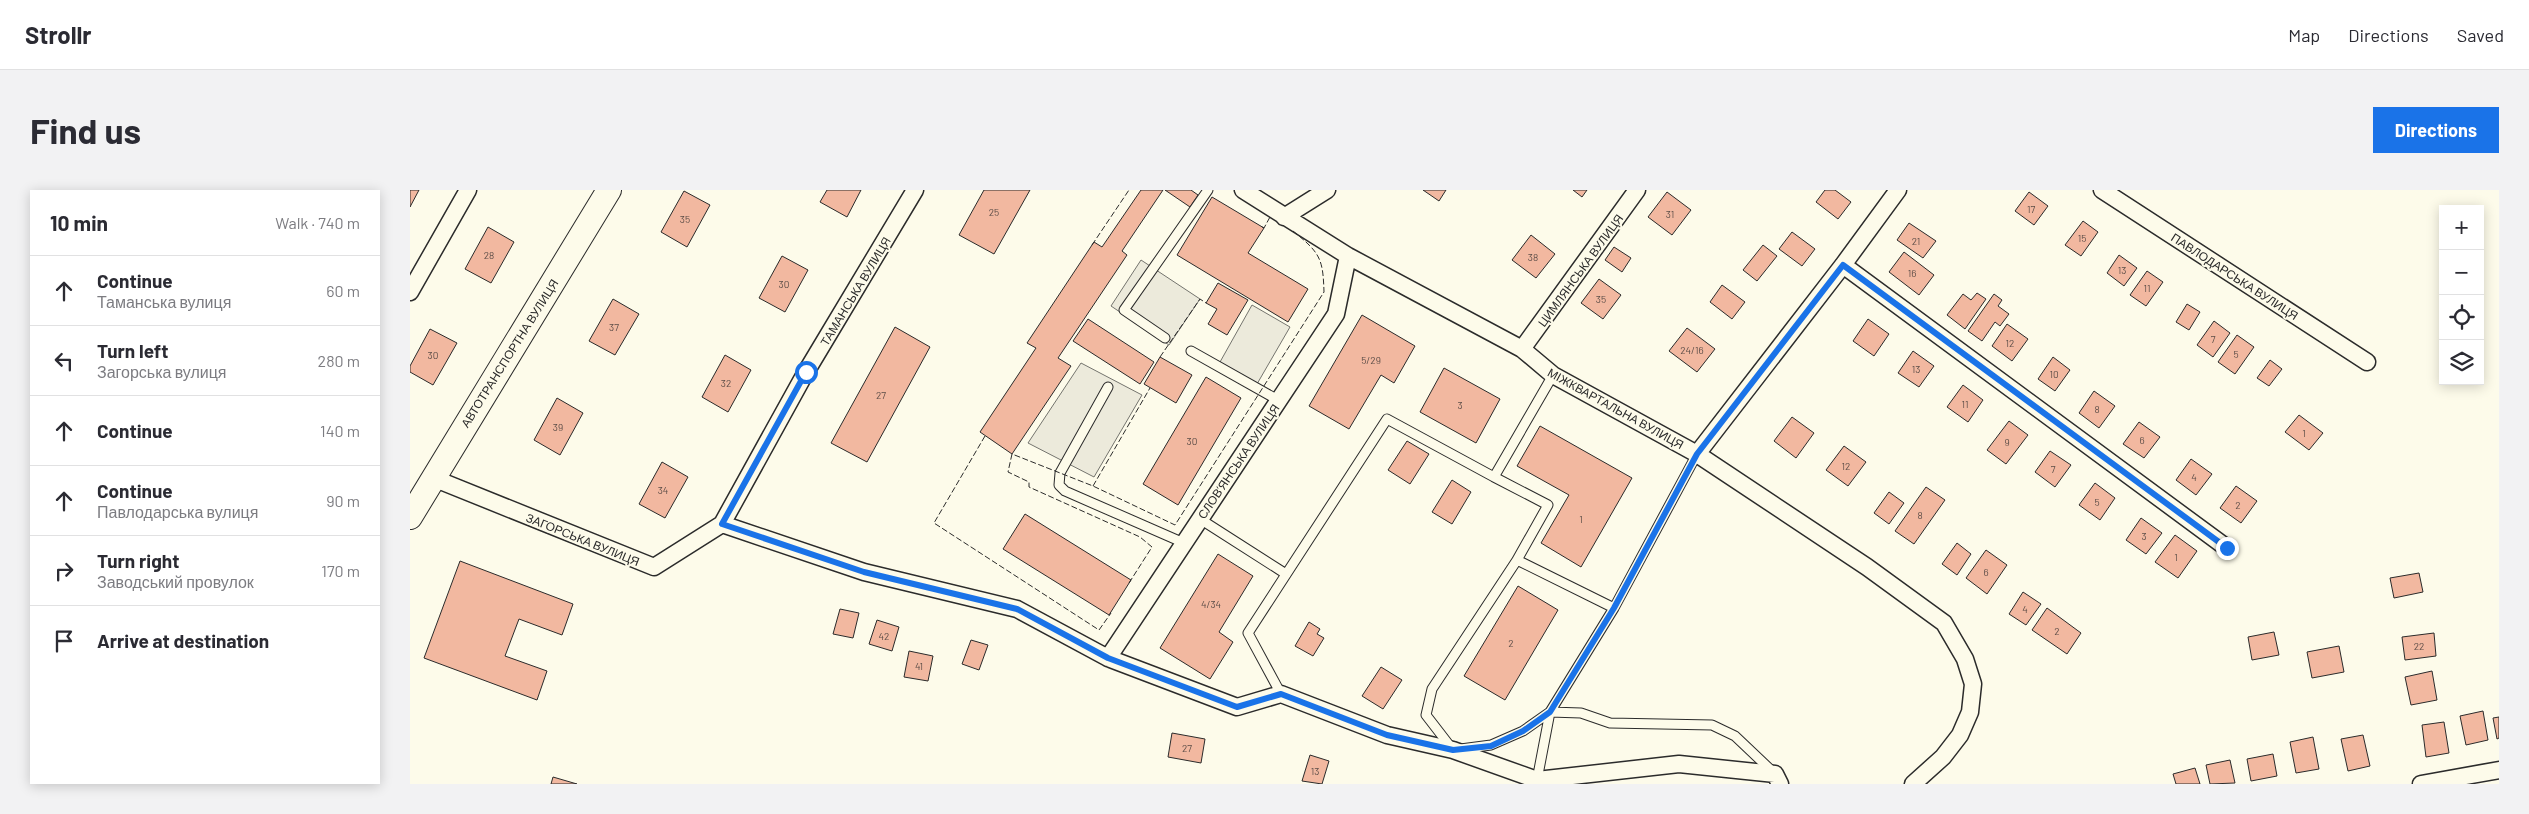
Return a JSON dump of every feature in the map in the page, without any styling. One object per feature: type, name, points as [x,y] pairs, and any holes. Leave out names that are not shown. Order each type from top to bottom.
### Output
[{"type":"main road","name":"АВТОТРАНСПОРТНА ВУЛИЦЯ","points":[[410,517],[610,190]]},
{"type":"street","points":[[410,292],[468,190]]},
{"type":"street","name":"ТАМАНСЬКА ВУЛИЦЯ","points":[[722,524],[806,372],[915,190]]},
{"type":"street","name":"МІЖКВАРТАЛЬНА ВУЛИЦЯ","points":[[1242,190],[1348,256],[1522,349],[1553,375],[1697,454],[1867,568],[1944,623],[1965,659],[1973,684],[1970,712],[1960,735],[1944,756],[1913,784]]},
{"type":"street","points":[[1284,217],[1327,190]]},
{"type":"street","name":"ЦИМЛЯНСЬКА ВУЛИЦЯ","points":[[1522,349],[1637,190]]},
{"type":"street","points":[[1697,454],[1843,265],[1898,190]]},
{"type":"street","name":"ПАВЛОДАРСЬКА ВУЛИЦЯ","points":[[2102,190],[2367,362]]},
{"type":"street","name":"СЛОВ’ЯНСЬКА ВУЛИЦЯ","points":[[1108,658],[1336,314],[1348,256]]},
{"type":"street","points":[[1843,265],[2227,548]]},
{"type":"street","name":"ЗАГОРСЬКА ВУЛИЦЯ","points":[[433,478],[654,567],[722,524]]},
{"type":"street","points":[[722,524],[864,572],[1017,609],[1108,658],[1237,707],[1281,694],[1387,735],[1453,750],[1537,780],[1679,764],[1778,779]]},
{"type":"street","points":[[2421,784],[2499,770]]},
{"type":"lane","points":[[1165,338],[1124,310],[1208,190]]},
{"type":"lane","points":[[1191,352],[1278,400]]},
{"type":"lane","points":[[1494,477],[1553,375]]},
{"type":"lane","points":[[1108,387],[1060,473],[1059,485],[1065,491],[1184,543]]},
{"type":"lane","points":[[1281,694],[1248,633],[1387,419],[1548,505],[1517,560],[1432,689],[1426,714],[1453,750],[1491,746],[1523,731],[1550,712],[1581,713],[1610,723],[1712,724],[1735,736],[1778,779]]},
{"type":"lane","points":[[1537,780],[1550,712],[1614,608],[1697,454]]},
{"type":"lane","points":[[1200,519],[1286,574]]},
{"type":"lane","points":[[1517,560],[1614,608]]},
{"type":"shaded area","points":[[1141,260],[1200,299],[1169,345],[1111,306]]},
{"type":"shaded area","points":[[1252,305],[1290,327],[1257,384],[1220,362]]},
{"type":"shaded area","points":[[1081,363],[1142,395],[1094,477],[1028,443]]},
{"type":"building","points":[[410,190],[419,190],[410,207]]},
{"type":"building","points":[[827,190],[861,190],[847,217],[820,202]]},
{"type":"building","points":[[984,190],[1030,190],[994,254],[959,235]]},
{"type":"building","points":[[1141,190],[1163,190],[1122,251],[1127,255],[1058,358],[1071,366],[1012,454],[980,432],[1036,348],[1027,343],[1094,242],[1102,247]]},
{"type":"building","points":[[1165,190],[1191,190],[1198,195],[1190,207]]},
{"type":"building","points":[[1423,190],[1446,190],[1439,201]]},
{"type":"building","points":[[1573,190],[1587,190],[1582,197]]},
{"type":"building","points":[[1825,190],[1835,190],[1851,202],[1838,219],[1816,202]]},
{"type":"building","points":[[684,191],[710,205],[687,247],[661,232]]},
{"type":"building","points":[[1667,192],[1691,210],[1672,235],[1648,217]]},
{"type":"building","points":[[2029,192],[2048,206],[2034,225],[2015,211]]},
{"type":"building","points":[[1212,197],[1264,228],[1248,253],[1308,289],[1288,322],[1177,255]]},
{"type":"building","points":[[2083,221],[2098,232],[2081,256],[2065,245]]},
{"type":"building","points":[[1909,223],[1936,241],[1923,258],[1897,240]]},
{"type":"building","points":[[488,227],[514,242],[491,283],[465,269]]},
{"type":"building","points":[[1792,232],[1815,249],[1802,266],[1779,249]]},
{"type":"building","points":[[1531,235],[1555,254],[1536,278],[1512,260]]},
{"type":"building","points":[[1763,245],[1777,256],[1757,281],[1743,270]]},
{"type":"building","points":[[1614,247],[1631,258],[1622,272],[1605,260]]},
{"type":"building","points":[[1904,252],[1934,275],[1919,295],[1889,272]]},
{"type":"building","points":[[2119,255],[2137,268],[2124,286],[2107,273]]},
{"type":"building","points":[[782,256],[808,270],[785,312],[759,298]]},
{"type":"building","points":[[2147,271],[2163,282],[2146,306],[2130,295]]},
{"type":"building","points":[[1599,279],[1621,295],[1603,319],[1581,303]]},
{"type":"building","points":[[1218,283],[1248,300],[1227,335],[1208,324],[1217,309],[1206,303]]},
{"type":"building","points":[[1722,285],[1745,302],[1732,319],[1710,302]]},
{"type":"building","points":[[1977,293],[1986,299],[1965,329],[1947,315],[1963,294],[1971,300]]},
{"type":"building","points":[[1994,294],[2002,300],[1998,306],[2009,314],[2000,326],[1995,322],[1982,341],[1968,331]]},
{"type":"building","points":[[613,299],[639,314],[615,355],[589,341]]},
{"type":"building","points":[[2187,304],[2200,312],[2189,330],[2176,322]]},
{"type":"building","points":[[1362,315],[1415,346],[1394,383],[1381,375],[1349,429],[1309,406]]},
{"type":"building","points":[[1088,319],[1154,362],[1140,384],[1073,341]]},
{"type":"building","points":[[1868,319],[1889,334],[1874,356],[1853,341]]},
{"type":"building","points":[[2214,321],[2230,333],[2213,357],[2197,345]]},
{"type":"building","points":[[2007,324],[2028,339],[2012,361],[1992,346]]},
{"type":"building","points":[[895,327],[930,347],[867,462],[831,443]]},
{"type":"building","points":[[1687,328],[1715,349],[1697,372],[1669,351]]},
{"type":"building","points":[[430,329],[457,343],[433,385],[410,372],[410,366]]},
{"type":"building","points":[[2237,335],[2254,347],[2235,374],[2218,362]]},
{"type":"building","points":[[1913,351],[1934,366],[1919,387],[1898,373]]},
{"type":"building","points":[[725,355],[751,370],[728,412],[702,397]]},
{"type":"building","points":[[1160,357],[1192,375],[1176,403],[1144,384]]},
{"type":"building","points":[[2053,357],[2070,370],[2055,391],[2038,379]]},
{"type":"building","points":[[2270,360],[2282,369],[2269,386],[2257,378]]},
{"type":"building","points":[[1444,368],[1500,399],[1476,443],[1420,412]]},
{"type":"building","points":[[1206,377],[1241,398],[1178,505],[1143,484]]},
{"type":"building","points":[[1963,385],[1983,400],[1968,422],[1947,407]]},
{"type":"building","points":[[2094,391],[2115,406],[2099,428],[2079,413]]},
{"type":"building","points":[[557,398],[583,413],[560,455],[534,440]]},
{"type":"building","points":[[2299,415],[2323,433],[2309,450],[2285,432]]},
{"type":"building","points":[[1792,417],[1814,433],[1796,458],[1774,441]]},
{"type":"building","points":[[2009,421],[2028,435],[2006,464],[1987,450]]},
{"type":"building","points":[[2139,422],[2160,437],[2144,458],[2123,444]]},
{"type":"building","points":[[1540,426],[1632,478],[1581,567],[1541,543],[1569,495],[1517,466]]},
{"type":"building","points":[[1407,441],[1429,454],[1410,484],[1388,470]]},
{"type":"building","points":[[1844,446],[1866,462],[1848,486],[1826,470]]},
{"type":"building","points":[[2050,451],[2071,465],[2055,487],[2035,472]]},
{"type":"building","points":[[2191,459],[2212,474],[2196,495],[2176,480]]},
{"type":"building","points":[[662,462],[688,477],[665,518],[639,504]]},
{"type":"building","points":[[1452,480],[1471,492],[1452,524],[1432,512]]},
{"type":"building","points":[[2095,483],[2115,498],[2100,520],[2079,505]]},
{"type":"building","points":[[2236,486],[2257,501],[2241,523],[2220,508]]},
{"type":"building","points":[[1926,487],[1945,500],[1914,544],[1895,531]]},
{"type":"building","points":[[1889,492],[1904,503],[1889,524],[1874,513]]},
{"type":"building","points":[[1025,514],[1131,580],[1109,615],[1003,549]]},
{"type":"building","points":[[2141,518],[2162,533],[2146,554],[2126,540]]},
{"type":"building","points":[[2175,535],[2197,551],[2178,578],[2155,562]]},
{"type":"building","points":[[1957,543],[1971,554],[1957,575],[1942,564]]},
{"type":"building","points":[[1986,550],[2007,565],[1987,594],[1966,578]]},
{"type":"building","points":[[1218,554],[1253,576],[1219,632],[1233,642],[1210,679],[1160,648]]},
{"type":"building","points":[[460,561],[573,604],[562,635],[519,619],[505,656],[547,671],[537,700],[424,658]]},
{"type":"building","points":[[2419,573],[2423,592],[2394,598],[2390,578]]},
{"type":"building","points":[[1518,586],[1558,610],[1505,700],[1464,676]]},
{"type":"building","points":[[2023,592],[2041,604],[2026,625],[2009,614]]},
{"type":"building","points":[[2047,608],[2081,633],[2067,654],[2032,630]]},
{"type":"building","points":[[840,609],[859,613],[853,638],[833,634]]},
{"type":"building","points":[[877,620],[899,627],[892,651],[869,644]]},
{"type":"building","points":[[1309,622],[1320,629],[1317,634],[1324,638],[1313,656],[1295,646]]},
{"type":"building","points":[[2274,632],[2279,655],[2252,660],[2248,637]]},
{"type":"building","points":[[2434,633],[2436,656],[2405,660],[2402,637]]},
{"type":"building","points":[[971,640],[988,645],[979,670],[962,664]]},
{"type":"building","points":[[2339,646],[2344,672],[2312,678],[2307,652]]},
{"type":"building","points":[[909,651],[933,656],[928,681],[904,677]]},
{"type":"building","points":[[1381,667],[1402,680],[1383,709],[1362,696]]},
{"type":"building","points":[[2432,671],[2437,700],[2411,705],[2405,677]]},
{"type":"building","points":[[2483,711],[2488,740],[2466,745],[2460,716]]},
{"type":"building","points":[[2499,717],[2499,738],[2497,739],[2493,718]]},
{"type":"building","points":[[2444,722],[2449,753],[2426,757],[2422,725]]},
{"type":"building","points":[[1172,733],[1205,739],[1201,763],[1168,757]]},
{"type":"building","points":[[2363,735],[2370,766],[2348,771],[2341,739]]},
{"type":"building","points":[[2313,737],[2319,769],[2296,773],[2290,742]]},
{"type":"building","points":[[2273,754],[2277,776],[2251,781],[2247,759]]},
{"type":"building","points":[[1310,755],[1329,761],[1322,784],[1302,781]]},
{"type":"building","points":[[2230,760],[2235,783],[2210,784],[2206,765]]},
{"type":"building","points":[[2195,768],[2200,784],[2176,784],[2173,774]]},
{"type":"building","points":[[553,777],[577,784],[551,784]]},
{"type":"fence","points":[[1092,245],[1129,190]]},
{"type":"fence","points":[[1262,227],[1264,228],[1270,217],[1272,218]]},
{"type":"fence","points":[[1129,583],[1152,547],[1140,537],[1029,487],[1029,482],[1008,472],[1012,454],[1093,486],[1175,525],[1324,292],[1323,271],[1318,257],[1309,245],[1293,231]]},
{"type":"fence","points":[[1160,357],[1200,299],[1206,303]]},
{"type":"fence","points":[[1093,486],[1150,388]]},
{"type":"fence","points":[[985,436],[934,523],[1099,630],[1111,613]]},
{"type":"route","points":[[806,372],[722,524],[864,572],[1017,609],[1108,658],[1237,707],[1281,694],[1387,735],[1453,750],[1491,746],[1523,731],[1550,712],[1614,608],[1697,454],[1843,265],[2227,548]]}]
